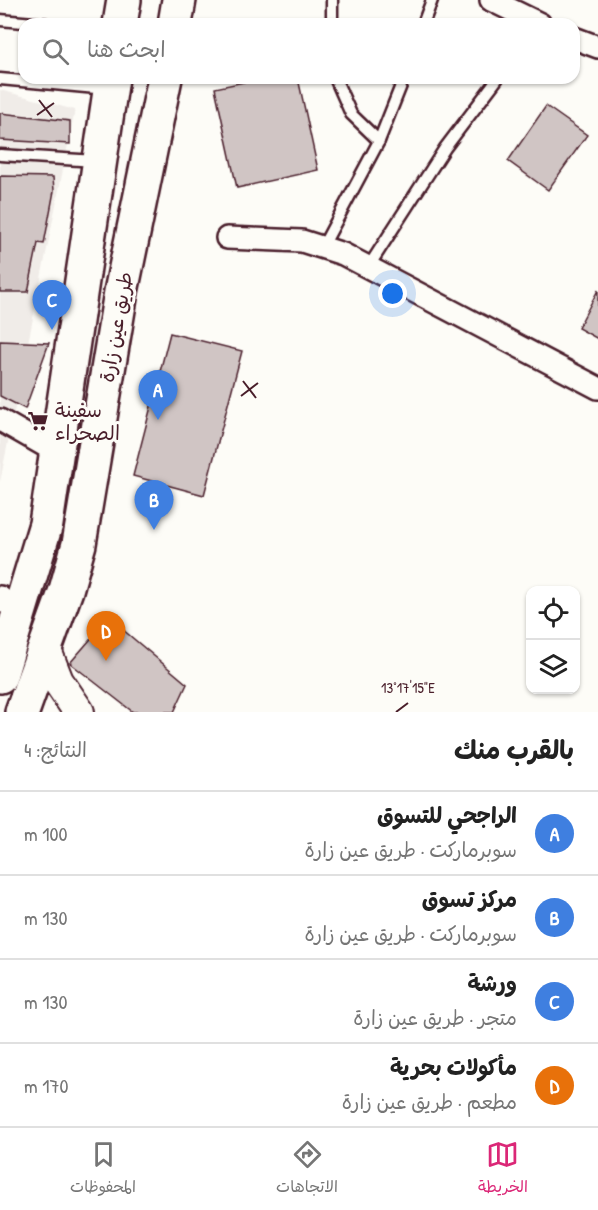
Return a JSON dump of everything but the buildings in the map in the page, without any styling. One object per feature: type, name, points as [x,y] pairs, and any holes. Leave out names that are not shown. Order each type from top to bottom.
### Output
[{"type":"main road","name":"طريق عين زارة","points":[[0,676],[10,606],[46,524],[111,84]]},
{"type":"main road","name":"طريق عين زارة","points":[[22,712],[79,544],[121,291],[164,84]]},
{"type":"main road","points":[[45,648],[58,681],[79,712]]},
{"type":"street","points":[[491,0],[528,18]]},
{"type":"street","points":[[580,40],[598,47]]},
{"type":"street","points":[[227,238],[278,239],[323,246],[369,266],[598,388]]},
{"type":"street","points":[[0,420],[56,452]]},
{"type":"lane","points":[[332,0],[332,18]]},
{"type":"lane","points":[[425,18],[432,0]]},
{"type":"lane","points":[[0,20],[18,22]]},
{"type":"lane","points":[[0,79],[18,80]]},
{"type":"lane","points":[[338,84],[351,114],[378,141]]},
{"type":"lane","points":[[323,246],[378,141],[402,84]]},
{"type":"lane","points":[[369,266],[445,148],[493,84]]},
{"type":"lane","points":[[0,156],[100,162]]},
{"type":"shaded area","points":[[0,90],[75,110],[0,482]]},
{"type":"place","name":"ورشة","points":[[52,330]]},
{"type":"place","name":"الراجحي للتسوق","points":[[158,420]]},
{"type":"place","name":"سفينة الصحراء","points":[[38,421]]},
{"type":"place","name":"مركز تسوق","points":[[154,530]]},
{"type":"place","name":"مأكولات بحرية","points":[[106,661]]}]
